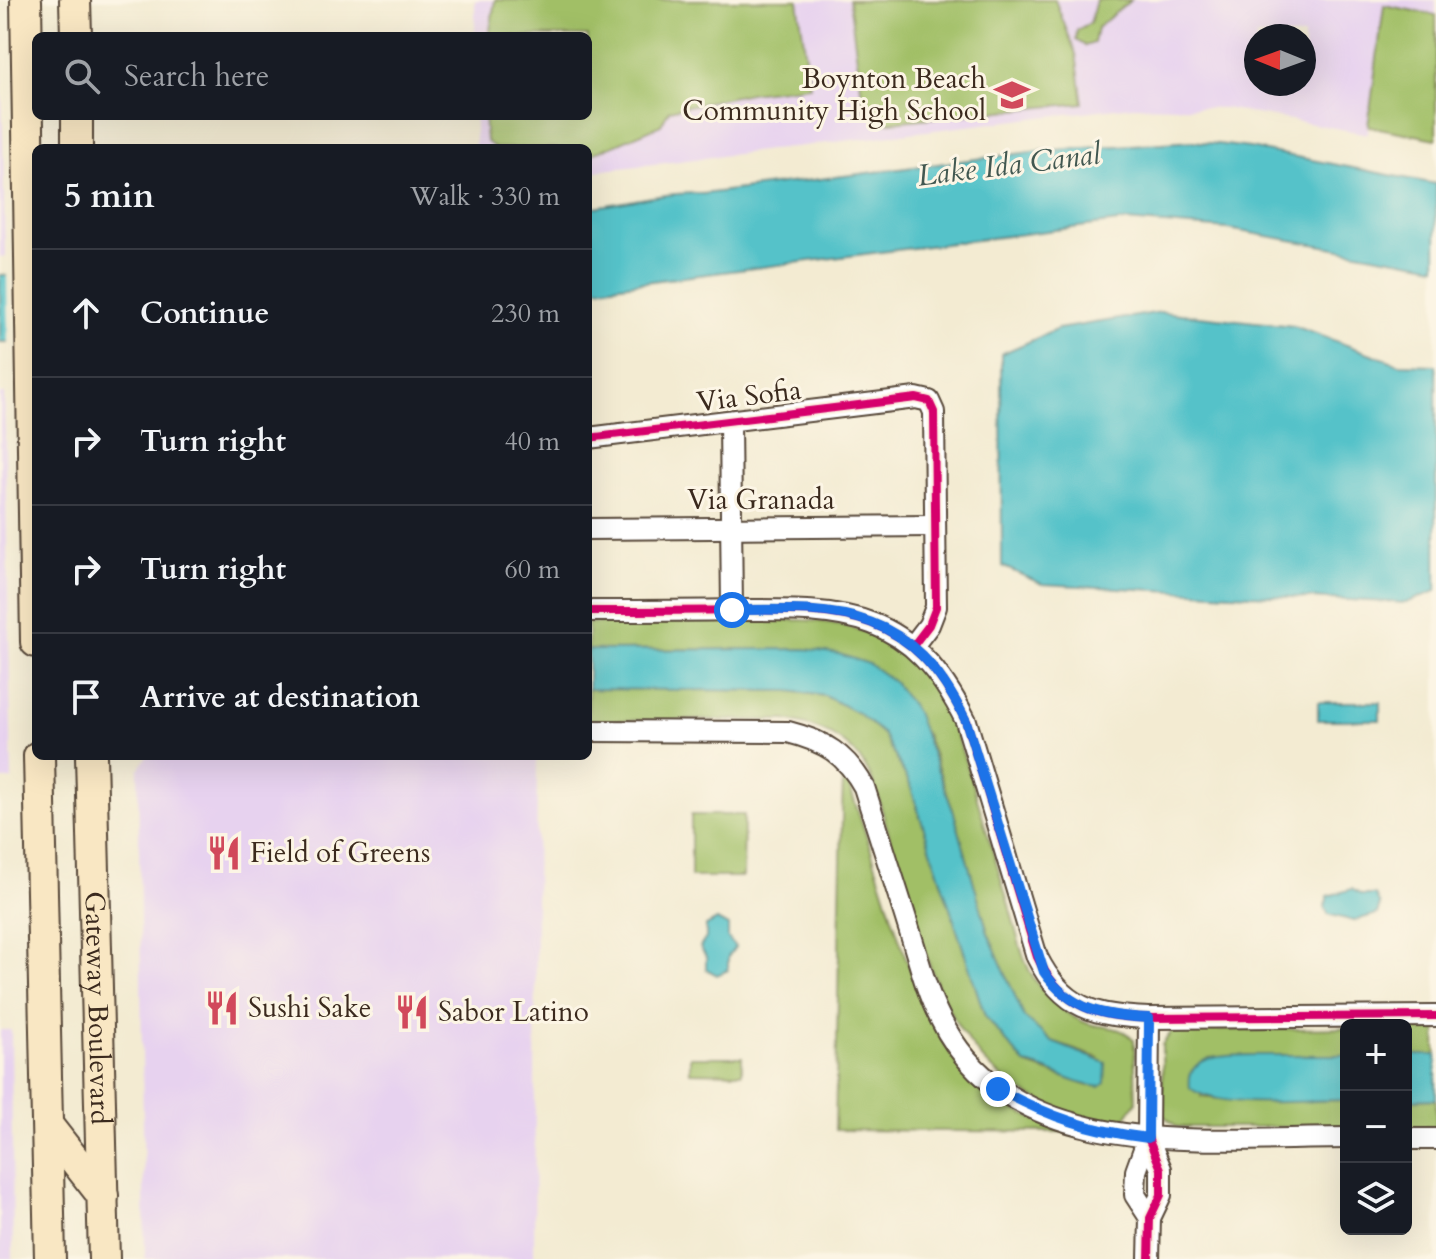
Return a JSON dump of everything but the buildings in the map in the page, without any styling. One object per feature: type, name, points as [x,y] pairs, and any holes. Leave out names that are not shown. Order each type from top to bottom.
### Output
[{"type":"main road","points":[[26,0],[32,408]]},
{"type":"main road","points":[[75,0],[76,32]]},
{"type":"main road","points":[[77,120],[77,144]]},
{"type":"main road","name":"Gateway Boulevard","points":[[39,760],[50,1259]]},
{"type":"main road","name":"Gateway Boulevard","points":[[91,760],[104,1259]]},
{"type":"main road","points":[[48,1126],[103,1196]]},
{"type":"street","name":"Via Sofia","points":[[592,438],[916,398],[929,401],[934,412],[934,526]]},
{"type":"street","points":[[730,421],[732,610]]},
{"type":"street","points":[[913,646],[929,625],[936,607],[934,526]]},
{"type":"street","name":"Via Granada","points":[[592,529],[934,526]]},
{"type":"street","points":[[592,611],[818,609],[873,622],[913,646],[948,687],[966,721],[1044,972],[1055,987],[1080,1006],[1108,1016],[1149,1018],[1436,1016]]},
{"type":"street","points":[[592,731],[788,732],[815,739],[831,748],[854,769],[864,787],[932,1001],[966,1058],[998,1089],[1047,1115],[1109,1133],[1148,1138],[1340,1138]]},
{"type":"street","points":[[1149,1018],[1148,1138],[1136,1171],[1135,1195],[1150,1218],[1149,1259]]},
{"type":"street","points":[[1412,1139],[1436,1139]]},
{"type":"shaded area","points":[[0,0],[5,256],[0,257]]},
{"type":"shaded area","name":"Boynton Beach Community High School","points":[[475,0],[1436,0],[1436,139],[1368,126],[1368,134],[1224,108],[1133,106],[592,172],[592,144],[475,144],[475,120],[592,120],[592,32],[475,32]]},
{"type":"shaded area","points":[[0,394],[4,394],[12,780],[0,780]]},
{"type":"shaded area","points":[[144,760],[537,760],[534,1259],[145,1259],[138,770]]},
{"type":"shaded area","points":[[0,1030],[11,1030],[13,1259],[0,1259]]},
{"type":"green space","points":[[495,0],[798,0],[810,86],[750,93],[669,110],[661,125],[592,154],[592,144],[490,144],[486,141],[484,120],[592,120],[592,32],[490,32]]},
{"type":"green space","points":[[849,0],[1055,0],[1076,54],[1083,103],[881,123],[864,110]]},
{"type":"green space","points":[[1096,0],[1131,0],[1097,28],[1094,43],[1085,46],[1076,40],[1077,30],[1090,23]]},
{"type":"green space","points":[[1384,5],[1436,15],[1436,139],[1368,126]]},
{"type":"green space","points":[[801,620],[840,625],[873,635],[899,651],[938,696],[952,725],[1020,948],[1032,975],[1047,996],[1067,1013],[1089,1024],[1119,1030],[1134,1040],[1136,1103],[1125,1119],[1108,1121],[1090,1118],[1054,1106],[1015,1087],[985,1061],[960,1029],[925,952],[872,780],[862,761],[840,740],[814,727],[785,720],[592,720],[592,689],[789,691],[825,696],[858,713],[883,734],[909,782],[985,1016],[1025,1064],[1089,1086],[1099,1058],[1052,1042],[1024,1018],[988,933],[954,813],[926,734],[806,649],[592,650],[592,623]]},
{"type":"green space","points":[[843,772],[916,984],[934,1025],[955,1060],[980,1087],[1000,1102],[1066,1132],[835,1130]]},
{"type":"green space","points":[[691,815],[744,815],[743,877],[691,877]]},
{"type":"green space","points":[[1412,1027],[1436,1027],[1436,1055],[1412,1055]]},
{"type":"green space","points":[[1340,1028],[1340,1055],[1209,1058],[1201,1097],[1243,1101],[1340,1100],[1340,1127],[1177,1127],[1163,1115],[1162,1045],[1172,1031]]},
{"type":"green space","points":[[690,1057],[742,1057],[742,1073],[690,1072]]},
{"type":"green space","points":[[1436,1099],[1436,1127],[1412,1127],[1412,1100]]},
{"type":"water","name":"Lake Ida Canal","points":[[1193,141],[1250,148],[1436,184],[1436,266],[1228,229],[1126,221],[592,288],[592,207],[1039,151]]},
{"type":"water","points":[[32,274],[32,342],[0,342],[0,275]]},
{"type":"water","points":[[1161,312],[1294,326],[1399,364],[1436,365],[1436,591],[1406,603],[1042,584],[1002,566],[1001,354],[1058,329]]},
{"type":"water","points":[[806,649],[839,654],[869,664],[894,682],[916,712],[954,813],[988,933],[1024,1017],[1052,1042],[1106,1063],[1105,1083],[1100,1087],[1079,1083],[1025,1064],[985,1016],[909,782],[883,734],[858,713],[825,696],[789,691],[592,689],[592,650]]},
{"type":"water","points":[[1318,702],[1380,702],[1380,720],[1318,720]]},
{"type":"water","points":[[1352,889],[1361,895],[1375,895],[1380,905],[1377,914],[1353,921],[1328,914],[1325,906],[1328,896]]},
{"type":"water","points":[[717,920],[728,926],[728,938],[735,947],[728,957],[728,970],[717,975],[706,969],[706,957],[700,947],[706,938],[706,926]]},
{"type":"water","points":[[1340,1055],[1340,1100],[1243,1102],[1222,1100],[1190,1088],[1194,1068],[1201,1062],[1220,1057]]},
{"type":"water","points":[[1412,1055],[1436,1055],[1436,1099],[1412,1100]]},
{"type":"pier","points":[[32,270],[32,346],[8,346],[7,271]]},
{"type":"cycle path","points":[[592,438],[916,398],[929,401],[934,412],[936,607],[929,625],[913,646]]},
{"type":"cycle path","points":[[592,611],[811,611],[843,615],[899,637],[923,657],[945,684],[966,721],[1037,957],[1058,988],[1082,1006],[1112,1015],[1149,1018],[1436,1016]]},
{"type":"cycle path","points":[[1148,1138],[1161,1169],[1161,1195],[1150,1218],[1149,1259]]},
{"type":"place","name":"Boynton Beach Community High School","points":[[1012,95]]},
{"type":"place","name":"Field of Greens","points":[[224,853]]},
{"type":"place","name":"Sushi Sake","points":[[222,1008]]},
{"type":"place","name":"Sabor Latino","points":[[412,1012]]},
{"type":"route","points":[[732,610],[818,609],[873,622],[913,646],[948,687],[966,721],[1044,972],[1069,999],[1093,1012],[1149,1018],[1148,1138],[1109,1133],[1047,1115],[998,1089]]}]
